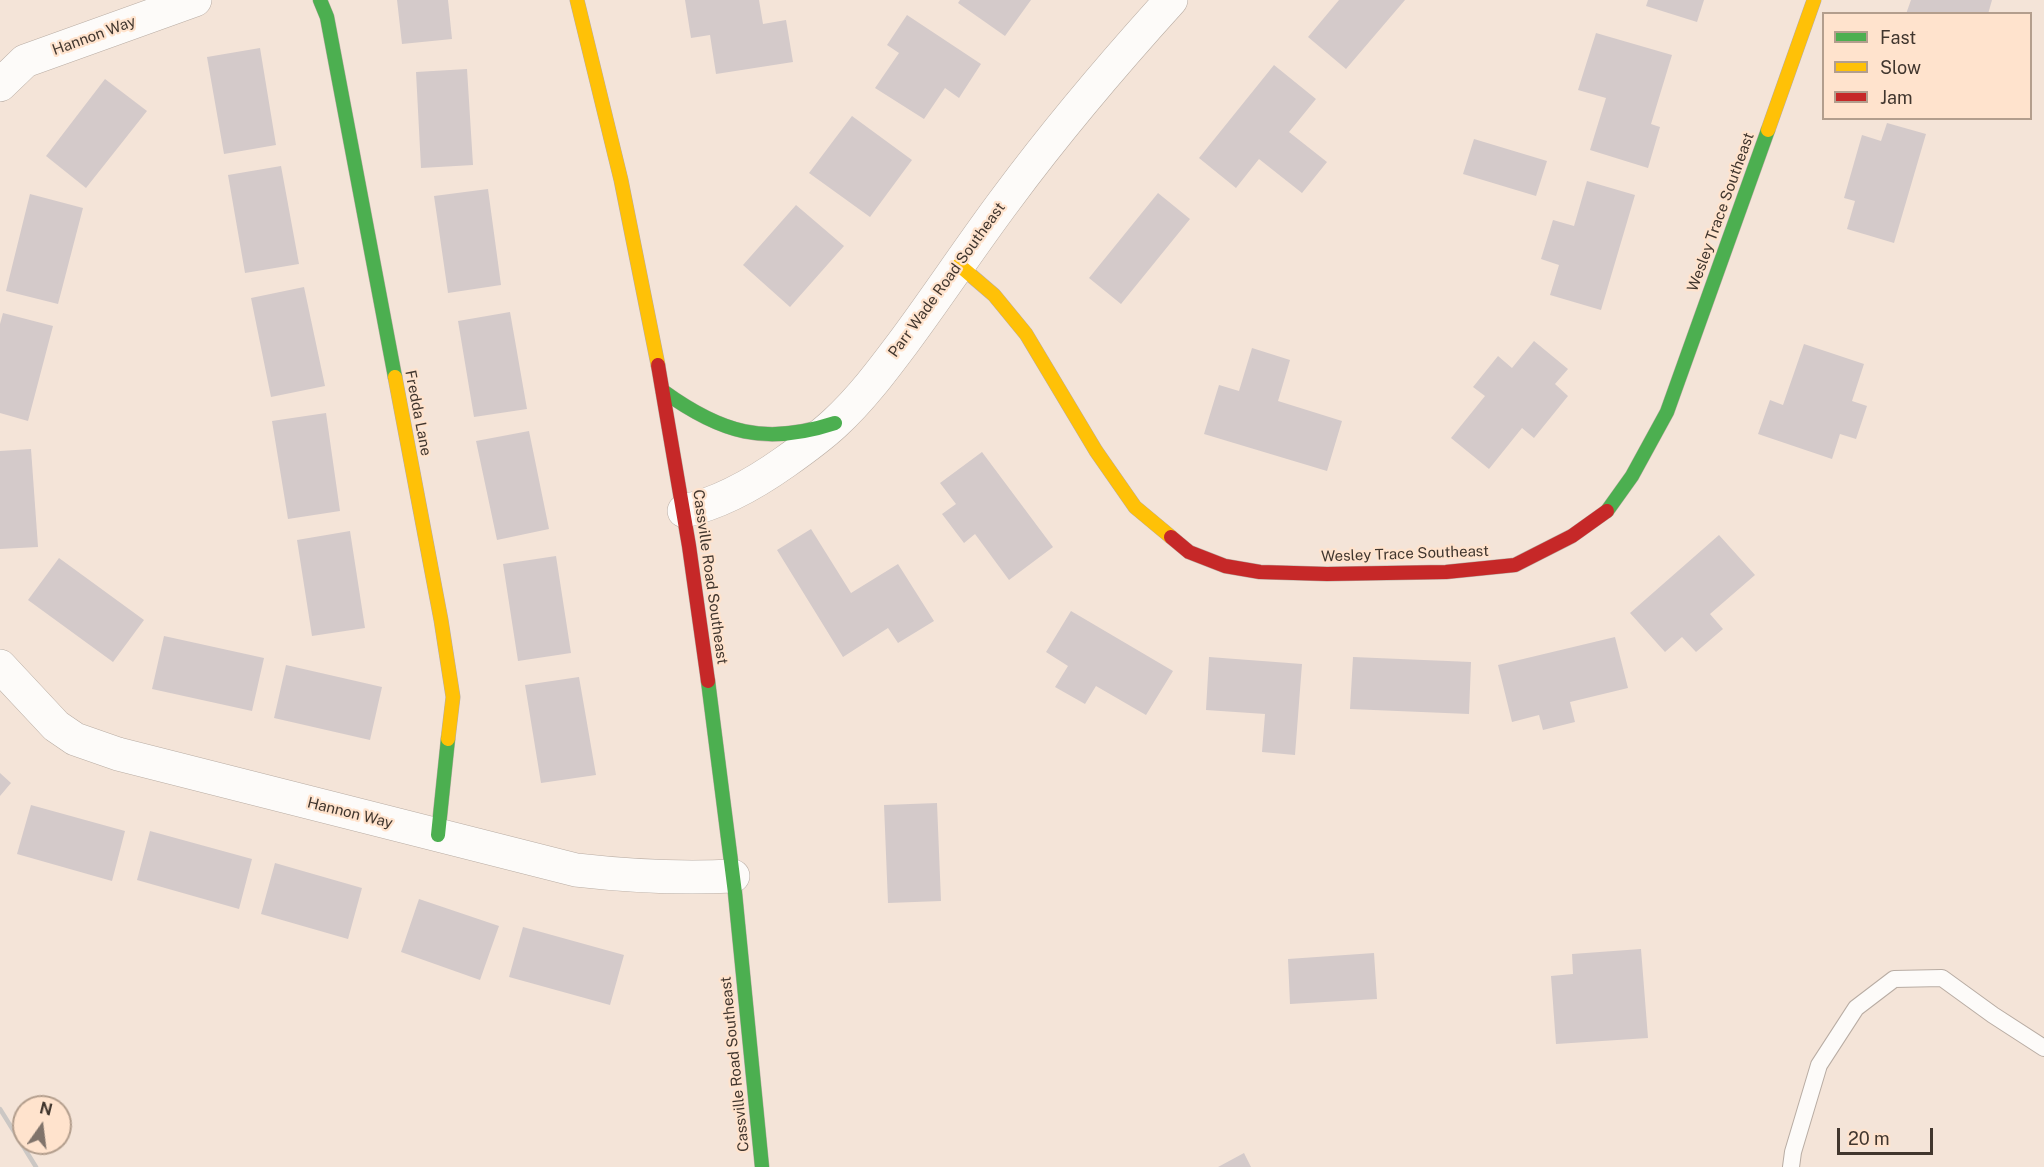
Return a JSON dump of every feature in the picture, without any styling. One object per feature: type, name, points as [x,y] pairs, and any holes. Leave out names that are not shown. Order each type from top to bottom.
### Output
[{"type":"street","name":"Hannon Way","points":[[0,85],[25,61],[195,0]]},
{"type":"street","name":"Fredda Lane","points":[[320,0],[327,17],[441,620],[453,697],[438,835]]},
{"type":"street","name":"Cassville Road Southeast","points":[[577,0],[595,67],[630,220],[684,511],[716,730],[762,1167]]},
{"type":"street","name":"Parr Wade Road Southeast","points":[[684,511],[702,507],[735,493],[770,473],[835,423],[856,401],[886,365],[1050,140],[1119,57],[1171,0]]},
{"type":"street","name":"Wesley Trace Southeast","points":[[959,266],[994,295],[1026,334],[1096,451],[1135,507],[1189,552],[1225,566],[1271,572],[1327,574],[1446,572],[1515,565],[1572,536],[1608,510],[1632,476],[1667,412],[1814,0]]},
{"type":"street","points":[[663,391],[682,406],[703,418],[739,432],[784,435],[807,432],[835,423]]},
{"type":"street","name":"Hannon Way","points":[[0,666],[56,726],[75,739],[118,754],[576,870],[632,876],[688,878],[733,876]]},
{"type":"lane","points":[[1791,1167],[1792,1152],[1820,1065],[1856,1008],[1894,979],[1942,978],[1994,1016],[2044,1048]]},
{"type":"building","points":[[397,0],[448,0],[452,39],[402,44]]},
{"type":"building","points":[[685,0],[759,0],[763,24],[786,20],[793,62],[716,74],[710,35],[691,38]]},
{"type":"building","points":[[960,0],[1031,0],[1005,36],[958,3]]},
{"type":"building","points":[[1339,0],[1405,0],[1346,69],[1308,37]]},
{"type":"building","points":[[1648,0],[1704,0],[1697,22],[1646,6]]},
{"type":"building","points":[[1911,0],[1992,0],[1989,12],[1907,12]]},
{"type":"building","points":[[907,15],[981,64],[959,98],[945,88],[924,119],[875,88],[899,53],[887,45]]},
{"type":"building","points":[[1596,33],[1672,55],[1651,124],[1660,127],[1648,168],[1590,150],[1606,98],[1578,90]]},
{"type":"building","points":[[260,48],[276,145],[224,154],[207,57]]},
{"type":"building","points":[[1274,65],[1316,99],[1289,132],[1327,162],[1302,193],[1259,159],[1236,188],[1199,158]]},
{"type":"building","points":[[467,69],[473,165],[421,168],[416,72]]},
{"type":"building","points":[[105,79],[147,111],[86,188],[46,156]]},
{"type":"building","points":[[852,116],[912,160],[870,217],[809,173]]},
{"type":"building","points":[[1887,123],[1926,134],[1894,243],[1847,229],[1855,201],[1844,198],[1862,135],[1881,141]]},
{"type":"building","points":[[1474,139],[1547,161],[1536,196],[1463,174]]},
{"type":"building","points":[[281,166],[299,264],[245,273],[228,175]]},
{"type":"building","points":[[1587,181],[1635,195],[1601,310],[1550,295],[1559,265],[1541,259],[1553,220],[1574,226]]},
{"type":"building","points":[[488,189],[501,285],[448,293],[434,196]]},
{"type":"building","points":[[1158,193],[1190,219],[1121,304],[1089,278]]},
{"type":"building","points":[[30,194],[83,208],[58,304],[6,291]]},
{"type":"building","points":[[796,205],[844,246],[790,307],[743,265]]},
{"type":"building","points":[[304,287],[325,386],[271,397],[251,298]]},
{"type":"building","points":[[510,312],[527,409],[474,417],[458,321]]},
{"type":"building","points":[[3,313],[53,326],[28,421],[0,413],[0,324]]},
{"type":"building","points":[[1534,341],[1568,369],[1555,384],[1568,396],[1534,438],[1522,428],[1489,469],[1451,438],[1485,396],[1473,387],[1498,356],[1512,368]]},
{"type":"building","points":[[1804,344],[1864,364],[1852,401],[1867,406],[1856,439],[1840,434],[1832,459],[1758,434],[1770,400],[1783,405]]},
{"type":"building","points":[[1252,348],[1290,360],[1278,401],[1342,421],[1327,471],[1204,434],[1219,385],[1239,391]]},
{"type":"building","points":[[326,413],[340,511],[288,519],[272,421]]},
{"type":"building","points":[[529,431],[549,529],[497,540],[476,441]]},
{"type":"building","points":[[31,449],[38,547],[0,549],[0,451]]},
{"type":"building","points":[[982,452],[1053,547],[1009,580],[975,534],[964,543],[942,514],[956,504],[940,483]]},
{"type":"building","points":[[811,529],[851,593],[898,564],[934,621],[898,643],[888,628],[843,657],[777,550]]},
{"type":"building","points":[[350,531],[365,628],[312,636],[297,540]]},
{"type":"building","points":[[1719,535],[1755,575],[1710,614],[1723,629],[1696,652],[1682,637],[1665,652],[1630,613]]},
{"type":"building","points":[[556,556],[571,653],[518,661],[503,564]]},
{"type":"building","points":[[59,558],[144,620],[113,662],[28,600]]},
{"type":"building","points":[[1071,611],[1173,671],[1146,715],[1096,686],[1085,704],[1055,687],[1068,666],[1046,652]]},
{"type":"building","points":[[164,636],[264,658],[252,711],[152,689]]},
{"type":"building","points":[[1615,637],[1628,688],[1570,702],[1575,722],[1543,730],[1539,715],[1512,722],[1498,665]]},
{"type":"building","points":[[1209,657],[1302,664],[1295,755],[1262,752],[1265,714],[1206,710]]},
{"type":"building","points":[[1353,657],[1471,662],[1469,714],[1350,709]]},
{"type":"building","points":[[286,665],[382,687],[370,740],[274,718]]},
{"type":"building","points":[[579,677],[596,775],[541,783],[525,685]]},
{"type":"building","points":[[0,773],[11,783],[0,796]]},
{"type":"building","points":[[937,803],[941,901],[888,903],[884,805]]},
{"type":"building","points":[[31,805],[125,831],[112,881],[17,854]]},
{"type":"building","points":[[150,831],[252,859],[239,909],[137,880]]},
{"type":"building","points":[[275,863],[362,888],[348,939],[261,914]]},
{"type":"building","points":[[419,899],[499,926],[480,980],[401,952]]},
{"type":"building","points":[[523,927],[624,955],[610,1005],[509,977]]},
{"type":"building","points":[[1641,949],[1648,1038],[1556,1044],[1551,976],[1573,974],[1572,954]]},
{"type":"building","points":[[1374,953],[1377,999],[1290,1004],[1288,959]]},
{"type":"building","points":[[1244,1153],[1251,1167],[1218,1167]]},
{"type":"railway","points":[[0,1109],[36,1167]]},
{"type":"traffic: fast","points":[[320,0],[327,17],[395,377]]},
{"type":"traffic: fast","points":[[1607,511],[1632,476],[1667,412],[1768,130]]},
{"type":"traffic: fast","points":[[663,391],[704,417],[724,426],[744,431],[787,434],[835,423]]},
{"type":"traffic: fast","points":[[708,681],[735,893],[762,1167]]},
{"type":"traffic: fast","points":[[438,835],[448,739]]},
{"type":"traffic: slow","points":[[577,0],[621,180],[658,365]]},
{"type":"traffic: slow","points":[[1768,130],[1814,0]]},
{"type":"traffic: slow","points":[[959,265],[994,295],[1026,334],[1096,451],[1135,507],[1171,537]]},
{"type":"traffic: slow","points":[[395,377],[441,620],[453,697],[448,739]]},
{"type":"traffic: jam","points":[[658,365],[689,546],[708,681]]},
{"type":"traffic: jam","points":[[1171,537],[1189,552],[1225,566],[1260,572],[1327,574],[1446,572],[1515,565],[1572,536],[1607,511]]}]
